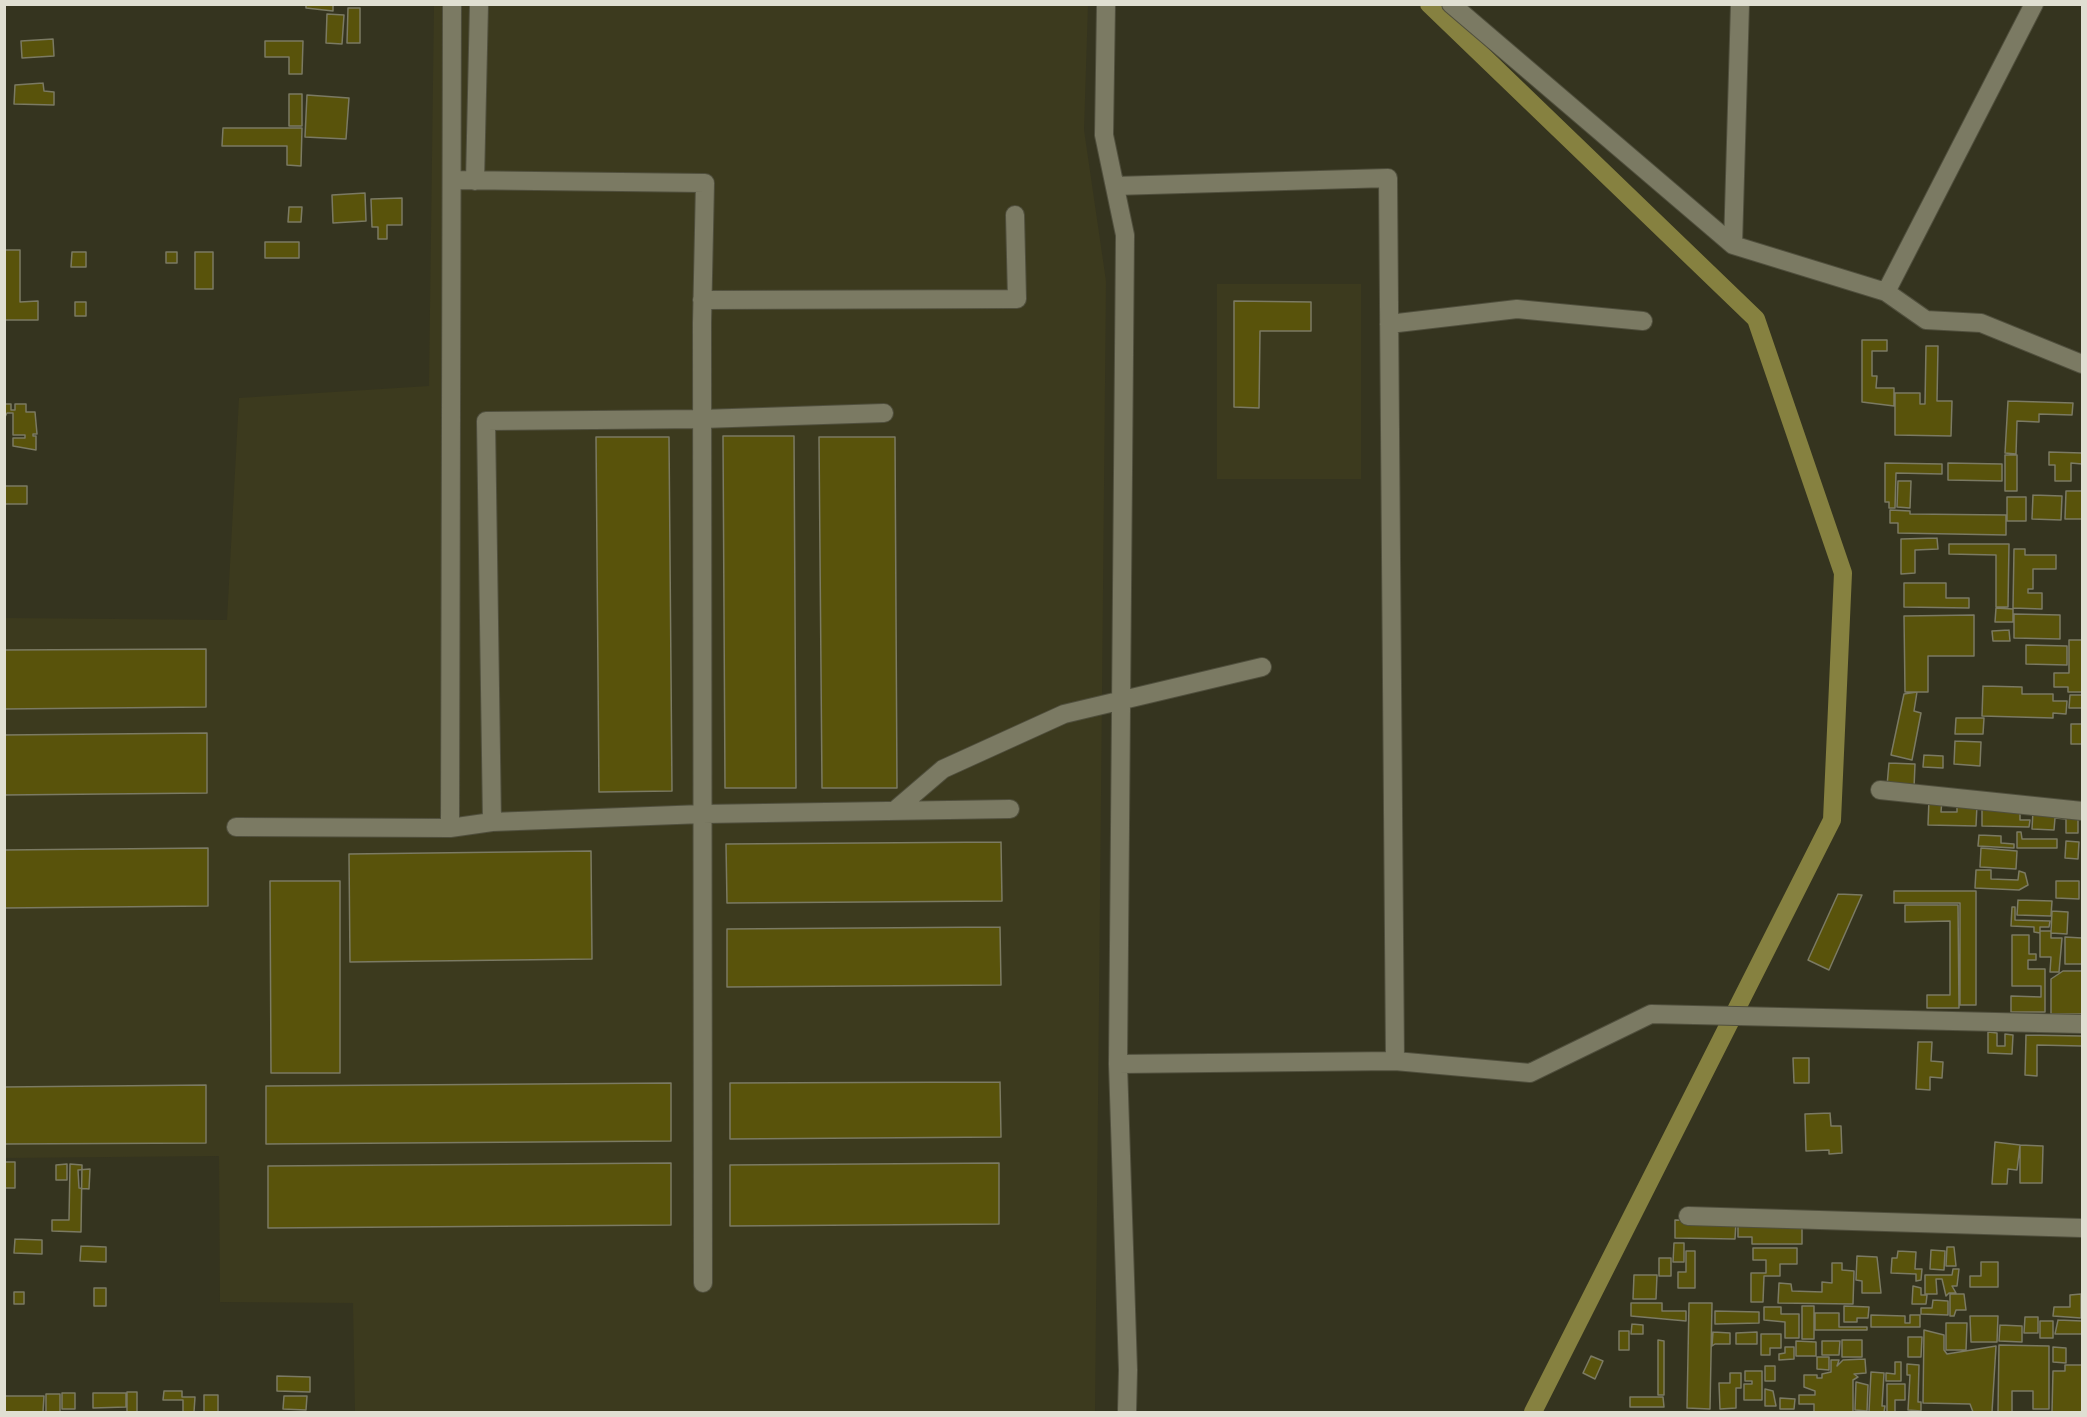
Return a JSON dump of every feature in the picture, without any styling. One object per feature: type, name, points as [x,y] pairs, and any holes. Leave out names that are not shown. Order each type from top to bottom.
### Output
[{"type":"street","points":[[450,828],[452,4]]},
{"type":"street","points":[[475,181],[480,4]]},
{"type":"street","points":[[1106,4],[1104,135],[1125,235],[1118,1064],[1128,1370],[1127,1413]]},
{"type":"street","points":[[1451,4],[1733,245],[1886,292],[1926,320],[1981,323],[2082,364]]},
{"type":"street","points":[[1733,245],[1740,4]]},
{"type":"street","points":[[1886,292],[2034,4]]},
{"type":"street","points":[[1115,186],[1388,178],[1395,1061]]},
{"type":"street","points":[[452,180],[705,183],[702,300],[703,1283]]},
{"type":"street","points":[[702,300],[1017,299],[1015,215]]},
{"type":"street","points":[[1389,324],[1517,309],[1643,321]]},
{"type":"street","points":[[492,822],[486,421],[702,419],[884,413]]},
{"type":"street","points":[[894,811],[943,769],[1064,714],[1262,667]]},
{"type":"street","points":[[1880,790],[2082,811]]},
{"type":"street","points":[[236,827],[450,828],[492,822],[703,814],[1010,810]]},
{"type":"street","points":[[1118,1064],[1395,1061],[1530,1073],[1651,1014],[2082,1024]]},
{"type":"street","points":[[1688,1216],[2082,1228]]},
{"type":"shaded area","points":[[434,5],[1088,5],[1084,130],[1106,281],[1095,1412],[355,1412],[353,1303],[220,1302],[219,1156],[5,1158],[5,618],[227,620],[239,398],[429,386]]},
{"type":"shaded area","points":[[1217,284],[1361,284],[1361,479],[1217,479]]},
{"type":"building","points":[[306,4],[333,4],[333,11],[306,8]]},
{"type":"building","points":[[348,8],[360,8],[360,43],[347,43]]},
{"type":"building","points":[[327,14],[344,15],[342,44],[326,43]]},
{"type":"building","points":[[53,39],[54,56],[22,58],[21,41]]},
{"type":"building","points":[[265,41],[303,41],[302,74],[289,74],[289,57],[265,57]]},
{"type":"building","points":[[43,83],[44,91],[54,92],[54,105],[14,104],[15,85]]},
{"type":"building","points":[[289,94],[302,94],[302,126],[289,126]]},
{"type":"building","points":[[307,95],[349,98],[346,139],[305,137]]},
{"type":"building","points":[[223,128],[302,128],[301,166],[287,165],[287,146],[222,146]]},
{"type":"building","points":[[365,193],[366,221],[333,223],[332,195]]},
{"type":"building","points":[[402,198],[402,225],[387,225],[387,239],[378,239],[378,227],[372,227],[371,199]]},
{"type":"building","points":[[289,207],[302,207],[301,222],[288,222]]},
{"type":"building","points":[[265,242],[299,242],[299,258],[265,258]]},
{"type":"building","points":[[4,250],[20,250],[20,302],[38,301],[38,320],[4,320]]},
{"type":"building","points":[[72,252],[86,252],[86,267],[71,267]]},
{"type":"building","points":[[166,252],[177,252],[177,263],[166,263]]},
{"type":"building","points":[[195,252],[213,252],[213,289],[195,289]]},
{"type":"building","points":[[1234,301],[1311,302],[1311,331],[1260,331],[1259,408],[1234,407]]},
{"type":"building","points":[[75,302],[86,302],[86,316],[75,316]]},
{"type":"building","points":[[1862,340],[1887,340],[1887,351],[1872,351],[1872,376],[1877,376],[1876,388],[1894,388],[1894,406],[1862,402]]},
{"type":"building","points":[[1926,346],[1938,346],[1937,401],[1952,401],[1951,436],[1895,435],[1895,393],[1920,393],[1920,404],[1925,404]]},
{"type":"building","points":[[2008,401],[2073,403],[2072,415],[2039,414],[2039,422],[2017,421],[2016,454],[2005,453]]},
{"type":"building","points":[[4,404],[11,404],[11,410],[15,410],[15,404],[26,404],[26,412],[35,412],[37,434],[33,436],[36,436],[36,450],[13,446],[13,438],[25,438],[25,435],[13,435],[13,413],[7,413],[4,419]]},
{"type":"building","points":[[723,436],[794,436],[796,788],[725,788]]},
{"type":"building","points":[[596,437],[669,437],[672,791],[599,792]]},
{"type":"building","points":[[819,437],[895,437],[897,788],[822,788]]},
{"type":"building","points":[[2049,452],[2082,453],[2082,464],[2071,463],[2071,481],[2055,481],[2055,465],[2049,465]]},
{"type":"building","points":[[2005,455],[2017,455],[2017,491],[2005,491]]},
{"type":"building","points":[[1885,463],[1942,464],[1942,474],[1896,473],[1895,508],[1889,508],[1889,502],[1885,502]]},
{"type":"building","points":[[1948,463],[2002,464],[2002,481],[1948,480]]},
{"type":"building","points":[[1898,481],[1911,481],[1910,508],[1897,507]]},
{"type":"building","points":[[5,486],[27,486],[27,504],[5,504]]},
{"type":"building","points":[[2066,491],[2082,491],[2082,519],[2065,519]]},
{"type":"building","points":[[2033,495],[2062,496],[2061,520],[2032,519]]},
{"type":"building","points":[[2007,497],[2026,497],[2026,521],[2007,521]]},
{"type":"building","points":[[1890,510],[1910,511],[1910,514],[2006,515],[2006,535],[1898,533],[1898,523],[1890,523]]},
{"type":"building","points":[[1937,538],[1938,549],[1915,550],[1915,573],[1901,574],[1901,539]]},
{"type":"building","points":[[1949,544],[2009,544],[2008,607],[1996,607],[1996,555],[1949,554]]},
{"type":"building","points":[[2014,549],[2025,549],[2025,555],[2056,555],[2056,569],[2033,569],[2033,589],[2028,589],[2028,593],[2042,593],[2042,609],[2013,608]]},
{"type":"building","points":[[1904,583],[1946,583],[1946,598],[1969,598],[1969,608],[1904,607]]},
{"type":"building","points":[[1996,608],[2013,609],[2013,622],[1995,622]]},
{"type":"building","points":[[2014,614],[2060,615],[2060,639],[2014,638]]},
{"type":"building","points":[[1974,615],[1974,656],[1928,656],[1928,692],[1905,692],[1904,616]]},
{"type":"building","points":[[2009,630],[2010,641],[1993,641],[1992,631]]},
{"type":"building","points":[[2069,640],[2082,640],[2082,692],[2068,692],[2068,687],[2054,687],[2054,673],[2069,673]]},
{"type":"building","points":[[2026,645],[2067,646],[2067,665],[2026,664]]},
{"type":"building","points":[[206,649],[206,707],[4,709],[4,650]]},
{"type":"building","points":[[1983,686],[2022,687],[2022,694],[2053,694],[2053,701],[2067,701],[2066,714],[2053,713],[2053,718],[1982,716]]},
{"type":"building","points":[[1917,692],[1914,711],[1921,713],[1912,760],[1891,755],[1904,694]]},
{"type":"building","points":[[2070,695],[2082,695],[2082,708],[2069,708]]},
{"type":"building","points":[[1956,718],[1984,718],[1983,734],[1955,734]]},
{"type":"building","points":[[2071,724],[2082,724],[2082,744],[2071,744]]},
{"type":"building","points":[[207,733],[207,793],[4,795],[4,735]]},
{"type":"building","points":[[1955,741],[1981,742],[1980,766],[1954,764]]},
{"type":"building","points":[[1924,755],[1943,756],[1943,768],[1923,767]]},
{"type":"building","points":[[1889,763],[1915,764],[1914,788],[1887,786]]},
{"type":"building","points":[[1929,799],[1942,800],[1941,812],[1957,812],[1957,805],[1977,805],[1976,826],[1928,825]]},
{"type":"building","points":[[1982,805],[2020,806],[2020,820],[2030,820],[2029,827],[1982,826]]},
{"type":"building","points":[[2033,811],[2078,813],[2078,833],[2066,833],[2066,819],[2055,818],[2054,830],[2032,829]]},
{"type":"building","points":[[2017,832],[2021,832],[2022,839],[2057,839],[2057,848],[2017,848]]},
{"type":"building","points":[[1979,835],[2001,836],[2001,843],[2014,844],[2014,848],[1978,846]]},
{"type":"building","points":[[2066,841],[2079,842],[2078,859],[2065,858]]},
{"type":"building","points":[[1001,842],[1002,901],[727,903],[726,844]]},
{"type":"building","points":[[208,848],[208,906],[4,908],[4,850]]},
{"type":"building","points":[[1981,848],[2017,851],[2016,869],[1980,867]]},
{"type":"building","points":[[591,851],[592,959],[350,962],[349,854]]},
{"type":"building","points":[[1976,870],[1991,870],[1991,879],[2018,880],[2019,871],[2025,873],[2028,885],[2019,890],[1975,888]]},
{"type":"building","points":[[270,881],[340,881],[340,1073],[271,1073]]},
{"type":"building","points":[[2056,881],[2079,881],[2079,899],[2056,898]]},
{"type":"building","points":[[1894,891],[1976,891],[1976,1005],[1960,1005],[1960,903],[1894,903]]},
{"type":"building","points":[[1838,894],[1862,895],[1829,970],[1808,960]]},
{"type":"building","points":[[2018,900],[2052,901],[2051,916],[2017,915]]},
{"type":"building","points":[[1905,905],[1958,905],[1959,1008],[1927,1008],[1927,995],[1950,995],[1950,921],[1905,922]]},
{"type":"building","points":[[2012,907],[2015,907],[2015,920],[2050,921],[2049,927],[2040,927],[2040,933],[2034,932],[2034,927],[2011,926]]},
{"type":"building","points":[[2052,911],[2068,912],[2067,934],[2051,933]]},
{"type":"building","points":[[1000,927],[1001,985],[727,987],[727,929]]},
{"type":"building","points":[[2040,931],[2051,931],[2051,938],[2062,938],[2059,972],[2050,972],[2051,957],[2040,957]]},
{"type":"building","points":[[2012,935],[2029,935],[2029,954],[2036,954],[2036,960],[2028,960],[2028,969],[2045,969],[2045,1012],[2011,1012],[2011,996],[2041,997],[2041,986],[2012,986]]},
{"type":"building","points":[[2065,937],[2082,938],[2082,964],[2065,964]]},
{"type":"building","points":[[2063,971],[2082,971],[2082,1014],[2051,1014],[2051,979]]},
{"type":"building","points":[[1988,1032],[1997,1033],[1997,1046],[2005,1046],[2005,1034],[2013,1035],[2012,1054],[1988,1053]]},
{"type":"building","points":[[2026,1035],[2082,1036],[2082,1046],[2037,1045],[2037,1076],[2025,1075]]},
{"type":"building","points":[[1918,1042],[1932,1042],[1931,1061],[1943,1062],[1942,1078],[1930,1077],[1930,1090],[1916,1089]]},
{"type":"building","points":[[1793,1058],[1809,1058],[1809,1083],[1794,1083]]},
{"type":"building","points":[[1000,1082],[1001,1137],[730,1139],[730,1083]]},
{"type":"building","points":[[671,1083],[671,1141],[266,1144],[266,1086]]},
{"type":"building","points":[[206,1085],[206,1143],[4,1144],[4,1087]]},
{"type":"building","points":[[1830,1113],[1831,1126],[1841,1126],[1842,1153],[1829,1154],[1829,1150],[1806,1151],[1805,1114]]},
{"type":"building","points":[[1995,1142],[2020,1145],[2017,1170],[2008,1169],[2007,1184],[1992,1184]]},
{"type":"building","points":[[2020,1145],[2043,1146],[2042,1183],[2020,1183]]},
{"type":"building","points":[[4,1162],[15,1162],[15,1188],[4,1188]]},
{"type":"building","points":[[671,1163],[671,1225],[268,1228],[268,1166]]},
{"type":"building","points":[[999,1163],[999,1224],[730,1226],[730,1165]]},
{"type":"building","points":[[67,1164],[67,1180],[56,1180],[56,1165]]},
{"type":"building","points":[[70,1164],[82,1165],[81,1232],[52,1231],[52,1220],[69,1220]]},
{"type":"building","points":[[90,1169],[89,1189],[79,1188],[78,1170]]},
{"type":"building","points":[[1675,1220],[1736,1221],[1735,1239],[1675,1238]]},
{"type":"building","points":[[1738,1223],[1802,1223],[1802,1244],[1752,1244],[1752,1237],[1738,1237]]},
{"type":"building","points":[[15,1239],[42,1240],[42,1254],[14,1253]]},
{"type":"building","points":[[1674,1243],[1684,1243],[1684,1262],[1673,1262]]},
{"type":"building","points":[[81,1246],[106,1247],[106,1262],[80,1261]]},
{"type":"building","points":[[1947,1247],[1954,1247],[1956,1266],[1946,1266]]},
{"type":"building","points":[[1753,1248],[1797,1248],[1797,1264],[1780,1264],[1780,1276],[1764,1276],[1763,1302],[1751,1302],[1751,1273],[1766,1273],[1766,1260],[1753,1260]]},
{"type":"building","points":[[1931,1250],[1945,1251],[1944,1270],[1930,1269]]},
{"type":"building","points":[[1686,1251],[1695,1251],[1695,1288],[1678,1288],[1678,1272],[1686,1272]]},
{"type":"building","points":[[1898,1251],[1916,1252],[1915,1269],[1922,1269],[1921,1280],[1916,1281],[1916,1274],[1891,1273],[1892,1258],[1897,1258]]},
{"type":"building","points":[[1857,1256],[1877,1257],[1881,1293],[1862,1293],[1862,1281],[1856,1280]]},
{"type":"building","points":[[1659,1258],[1671,1258],[1671,1276],[1659,1276]]},
{"type":"building","points":[[1981,1262],[1998,1262],[1998,1287],[1970,1287],[1970,1276],[1981,1276]]},
{"type":"building","points":[[1832,1263],[1842,1263],[1842,1270],[1854,1271],[1853,1304],[1778,1303],[1779,1283],[1791,1284],[1792,1291],[1822,1292],[1822,1282],[1832,1283]]},
{"type":"building","points":[[1953,1269],[1959,1269],[1957,1286],[1952,1286],[1956,1293],[1949,1293],[1946,1296],[1942,1279],[1936,1279],[1937,1294],[1925,1294],[1925,1275],[1952,1275]]},
{"type":"building","points":[[1634,1275],[1657,1275],[1656,1299],[1633,1299]]},
{"type":"building","points":[[1913,1286],[1921,1288],[1921,1295],[1927,1295],[1926,1304],[1912,1304]]},
{"type":"building","points":[[94,1288],[106,1288],[106,1306],[94,1306]]},
{"type":"building","points":[[14,1292],[24,1292],[24,1304],[14,1304]]},
{"type":"building","points":[[1950,1294],[1964,1294],[1966,1310],[1956,1310],[1954,1316],[1950,1316]]},
{"type":"building","points":[[2081,1294],[2081,1318],[2053,1316],[2054,1307],[2070,1307],[2070,1295]]},
{"type":"building","points":[[1933,1300],[1948,1301],[1948,1315],[1921,1314],[1921,1308],[1932,1308]]},
{"type":"building","points":[[1631,1303],[1662,1303],[1662,1311],[1686,1311],[1686,1321],[1631,1316]]},
{"type":"building","points":[[1689,1303],[1712,1303],[1710,1409],[1687,1408]]},
{"type":"building","points":[[1802,1306],[1814,1306],[1814,1339],[1802,1339]]},
{"type":"building","points":[[1844,1306],[1869,1307],[1868,1318],[1857,1318],[1857,1322],[1844,1322]]},
{"type":"building","points":[[1764,1307],[1781,1307],[1781,1314],[1799,1314],[1799,1338],[1785,1338],[1785,1322],[1764,1320]]},
{"type":"building","points":[[1715,1311],[1759,1312],[1759,1323],[1715,1324]]},
{"type":"building","points":[[1815,1313],[1839,1313],[1839,1327],[1867,1327],[1867,1330],[1815,1330]]},
{"type":"building","points":[[1871,1315],[1905,1316],[1905,1323],[1910,1323],[1910,1315],[1920,1315],[1920,1327],[1871,1327]]},
{"type":"building","points":[[1970,1316],[1998,1316],[1997,1342],[1971,1342]]},
{"type":"building","points":[[2025,1317],[2038,1317],[2038,1333],[2024,1333]]},
{"type":"building","points":[[2058,1320],[2082,1321],[2082,1334],[2055,1334]]},
{"type":"building","points":[[2040,1321],[2053,1321],[2053,1338],[2040,1338]]},
{"type":"building","points":[[1946,1323],[1967,1323],[1966,1350],[1946,1350]]},
{"type":"building","points":[[1632,1324],[1643,1325],[1643,1334],[1631,1334]]},
{"type":"building","points":[[2000,1325],[2022,1326],[2022,1342],[1999,1341]]},
{"type":"building","points":[[1924,1330],[1944,1335],[1944,1350],[1947,1354],[1996,1346],[1992,1412],[1973,1412],[1970,1404],[1923,1403]]},
{"type":"building","points":[[1619,1331],[1629,1331],[1629,1350],[1619,1350]]},
{"type":"building","points":[[1713,1332],[1730,1333],[1730,1344],[1712,1346]]},
{"type":"building","points":[[1757,1332],[1757,1344],[1736,1344],[1736,1333]]},
{"type":"building","points":[[1761,1334],[1781,1334],[1781,1348],[1770,1348],[1770,1355],[1761,1355]]},
{"type":"building","points":[[1908,1337],[1922,1337],[1921,1357],[1908,1357]]},
{"type":"building","points":[[1658,1340],[1664,1341],[1664,1395],[1658,1395]]},
{"type":"building","points":[[1842,1340],[1862,1340],[1862,1357],[1842,1357]]},
{"type":"building","points":[[1796,1341],[1816,1342],[1816,1356],[1796,1356]]},
{"type":"building","points":[[1822,1341],[1840,1341],[1839,1355],[1822,1355]]},
{"type":"building","points":[[1999,1345],[2049,1346],[2049,1409],[2033,1409],[2033,1391],[2012,1391],[2012,1412],[1998,1412]]},
{"type":"building","points":[[1785,1347],[1794,1347],[1794,1359],[1779,1360],[1779,1354],[1785,1353]]},
{"type":"building","points":[[2053,1347],[2066,1348],[2066,1363],[2053,1362]]},
{"type":"building","points":[[1591,1356],[1603,1361],[1595,1379],[1583,1373]]},
{"type":"building","points":[[1817,1357],[1829,1357],[1829,1370],[1817,1369]]},
{"type":"building","points":[[1865,1359],[1866,1373],[1854,1374],[1858,1377],[1853,1380],[1853,1412],[1814,1412],[1814,1404],[1799,1404],[1799,1395],[1815,1395],[1815,1391],[1804,1387],[1804,1375],[1817,1375],[1817,1378],[1822,1378],[1822,1374],[1831,1372],[1831,1360],[1839,1360],[1837,1366],[1843,1360]]},
{"type":"building","points":[[1895,1362],[1901,1362],[1901,1381],[1886,1381],[1886,1373],[1895,1374]]},
{"type":"building","points":[[1907,1364],[1919,1365],[1918,1402],[1921,1402],[1921,1411],[1908,1410],[1910,1375],[1907,1375]]},
{"type":"building","points":[[2065,1365],[2082,1365],[2082,1412],[2052,1412],[2053,1371],[2065,1371]]},
{"type":"building","points":[[1765,1366],[1775,1366],[1775,1381],[1765,1381]]},
{"type":"building","points":[[1745,1371],[1762,1371],[1762,1400],[1744,1400],[1744,1384],[1752,1384],[1752,1381],[1745,1381]]},
{"type":"building","points":[[1871,1372],[1884,1373],[1882,1406],[1885,1406],[1884,1412],[1869,1412]]},
{"type":"building","points":[[1730,1373],[1741,1373],[1741,1388],[1736,1388],[1736,1408],[1720,1409],[1719,1383],[1730,1383]]},
{"type":"building","points":[[277,1376],[310,1377],[310,1392],[277,1391]]},
{"type":"building","points":[[1856,1382],[1868,1385],[1867,1411],[1855,1410]]},
{"type":"building","points":[[1887,1384],[1905,1384],[1905,1400],[1895,1400],[1895,1412],[1887,1412]]},
{"type":"building","points":[[1765,1389],[1773,1391],[1776,1406],[1765,1406]]},
{"type":"building","points":[[164,1391],[182,1391],[182,1397],[195,1397],[194,1412],[183,1412],[183,1400],[163,1400]]},
{"type":"building","points":[[127,1392],[137,1392],[137,1412],[127,1412]]},
{"type":"building","points":[[62,1393],[75,1393],[75,1409],[62,1409]]},
{"type":"building","points":[[93,1393],[126,1393],[126,1407],[93,1408]]},
{"type":"building","points":[[46,1394],[60,1394],[60,1412],[46,1412]]},
{"type":"building","points":[[204,1395],[218,1395],[218,1412],[204,1412]]},
{"type":"building","points":[[4,1396],[44,1396],[43,1412],[4,1412]]},
{"type":"building","points":[[284,1396],[307,1396],[306,1410],[283,1409]]},
{"type":"building","points":[[1630,1397],[1663,1397],[1664,1407],[1630,1407]]},
{"type":"building","points":[[1780,1398],[1795,1399],[1794,1409],[1780,1409]]},
{"type":"waterway","points":[[1429,4],[1756,319],[1843,573],[1832,820],[1533,1412]]}]
